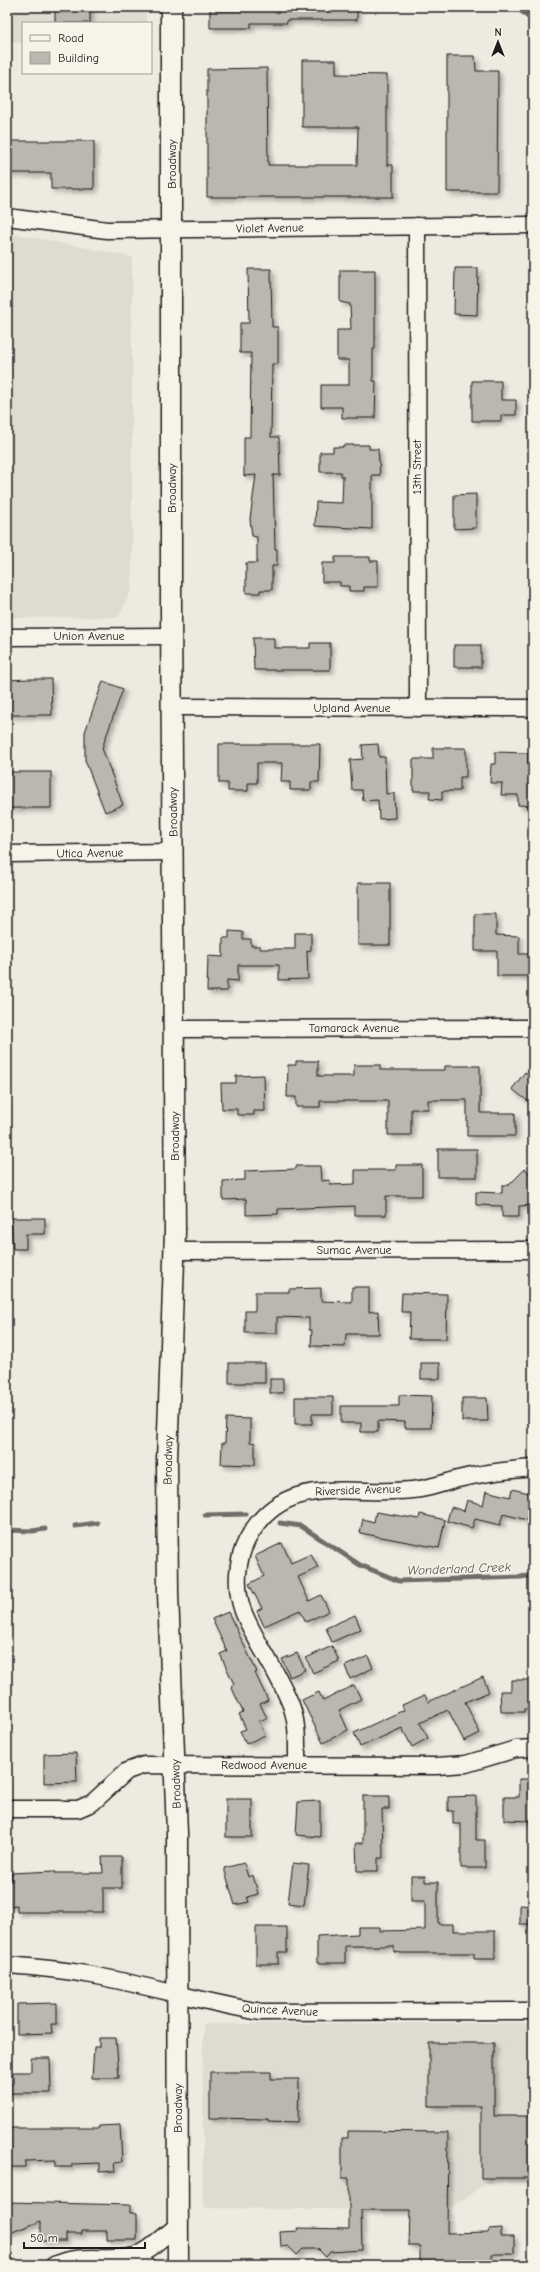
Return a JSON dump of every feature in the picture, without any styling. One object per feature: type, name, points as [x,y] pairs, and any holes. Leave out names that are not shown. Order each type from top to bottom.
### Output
[{"type":"main road","name":"Broadway","points":[[171,7],[171,707],[175,1029],[174,1251],[167,1460],[168,1593],[177,1833],[178,2265]]},
{"type":"street","name":"Violet Avenue","points":[[7,217],[107,230],[533,225]]},
{"type":"street","name":"13th Street","points":[[417,226],[418,708]]},
{"type":"street","name":"Union Avenue","points":[[7,637],[171,636]]},
{"type":"street","name":"Upland Avenue","points":[[171,707],[533,708]]},
{"type":"street","name":"Utica Avenue","points":[[7,854],[174,852]]},
{"type":"street","name":"Tamarack Avenue","points":[[175,1029],[533,1028]]},
{"type":"street","name":"Sumac Avenue","points":[[174,1251],[533,1250]]},
{"type":"street","name":"Riverside Avenue","points":[[297,1765],[296,1729],[292,1708],[243,1610],[238,1589],[238,1567],[244,1546],[254,1527],[271,1509],[290,1498],[311,1491],[420,1489],[500,1470],[533,1468]]},
{"type":"street","name":"Redwood Avenue","points":[[7,1809],[78,1809],[92,1803],[127,1771],[144,1765],[466,1764],[516,1749],[533,1748]]},
{"type":"street","name":"Quince Avenue","points":[[7,1965],[54,1969],[93,1976],[225,2006],[262,2012],[533,2011]]},
{"type":"street","points":[[54,2265],[67,2259],[131,2257],[150,2247],[178,2225]]},
{"type":"street","points":[[131,2257],[146,2265]]},
{"type":"shaded area","points":[[7,7],[146,7],[146,22],[22,22],[22,43],[7,43]]},
{"type":"shaded area","points":[[7,235],[20,235],[132,257],[132,588],[119,617],[7,618]]},
{"type":"shaded area","points":[[533,2023],[533,2182],[487,2183],[447,2210],[203,2208],[203,2024]]},
{"type":"building","points":[[55,7],[90,7],[90,22],[55,22]]},
{"type":"building","points":[[210,7],[357,7],[357,20],[287,20],[287,23],[251,23],[251,28],[210,28]]},
{"type":"building","points":[[447,56],[475,56],[476,71],[498,71],[497,192],[447,192]]},
{"type":"building","points":[[302,60],[336,60],[336,74],[387,75],[387,165],[393,165],[393,197],[207,197],[207,69],[267,68],[268,165],[357,165],[358,127],[302,127]]},
{"type":"building","points":[[7,141],[94,141],[94,189],[51,189],[51,173],[7,173]]},
{"type":"building","points":[[455,268],[478,268],[477,315],[454,314]]},
{"type":"building","points":[[248,269],[271,269],[272,327],[278,327],[278,364],[272,364],[271,437],[279,437],[280,475],[273,475],[275,549],[277,549],[277,566],[272,566],[272,590],[260,590],[260,593],[246,593],[246,563],[257,563],[257,537],[252,536],[250,519],[256,475],[244,476],[244,437],[250,437],[251,353],[240,353],[240,323],[249,323]]},
{"type":"building","points":[[340,270],[375,270],[375,349],[373,349],[373,381],[376,381],[375,418],[342,418],[342,407],[321,407],[321,385],[349,385],[349,360],[337,360],[337,330],[351,330],[350,304],[340,302]]},
{"type":"building","points":[[472,381],[501,381],[501,400],[516,400],[516,415],[501,415],[501,421],[472,421]]},
{"type":"building","points":[[343,445],[369,445],[369,449],[378,449],[380,475],[372,475],[372,529],[315,526],[316,502],[342,503],[343,476],[341,476],[341,472],[320,472],[320,452],[333,452],[333,447],[343,447]]},
{"type":"building","points":[[476,494],[476,528],[454,529],[454,495]]},
{"type":"building","points":[[335,557],[370,557],[370,561],[378,561],[378,587],[364,587],[364,591],[349,591],[349,586],[340,586],[340,582],[322,582],[322,563],[335,563]]},
{"type":"building","points":[[253,638],[274,638],[274,648],[310,648],[310,643],[330,643],[330,670],[254,670]]},
{"type":"building","points":[[454,645],[481,645],[481,667],[454,667]]},
{"type":"building","points":[[51,679],[52,715],[7,715],[7,680]]},
{"type":"building","points":[[103,681],[123,689],[102,748],[123,805],[105,812],[85,760],[85,732]]},
{"type":"building","points":[[219,744],[320,744],[319,782],[311,782],[311,790],[290,790],[290,782],[281,782],[282,763],[257,763],[257,783],[248,783],[248,791],[228,791],[228,783],[219,783]]},
{"type":"building","points":[[378,744],[379,757],[385,757],[386,794],[394,793],[395,818],[379,819],[378,800],[363,801],[362,790],[352,790],[350,760],[363,759],[362,745]]},
{"type":"building","points":[[433,748],[466,748],[466,777],[460,777],[460,791],[442,791],[442,800],[429,799],[430,791],[413,791],[413,759],[433,759]]},
{"type":"building","points":[[495,752],[528,753],[528,765],[533,765],[533,806],[518,805],[518,795],[501,795],[502,783],[490,783],[491,764],[495,764]]},
{"type":"building","points":[[7,772],[51,772],[51,808],[7,808]]},
{"type":"building","points":[[358,883],[390,883],[390,945],[358,945]]},
{"type":"building","points":[[475,914],[496,914],[496,935],[519,936],[519,954],[533,954],[533,976],[497,976],[497,951],[475,951]]},
{"type":"building","points":[[229,931],[243,932],[243,939],[251,939],[251,946],[260,946],[260,949],[295,949],[295,933],[311,933],[311,950],[307,951],[308,979],[279,980],[279,965],[238,965],[238,981],[227,980],[227,991],[207,991],[208,956],[223,957],[223,938],[229,938]]},
{"type":"building","points":[[296,1061],[318,1061],[318,1076],[354,1076],[354,1065],[380,1065],[380,1070],[445,1070],[445,1066],[480,1066],[480,1113],[515,1113],[515,1136],[467,1136],[467,1100],[428,1100],[428,1109],[411,1109],[411,1135],[388,1135],[388,1101],[320,1101],[320,1107],[296,1107],[296,1097],[287,1097],[288,1065],[296,1065]]},
{"type":"building","points":[[525,1072],[533,1078],[533,1105],[512,1089]]},
{"type":"building","points":[[264,1075],[265,1111],[254,1111],[254,1115],[237,1115],[237,1109],[222,1109],[221,1083],[236,1083],[236,1076]]},
{"type":"building","points":[[438,1149],[477,1149],[477,1177],[438,1177]]},
{"type":"building","points":[[396,1165],[422,1165],[422,1196],[386,1196],[386,1215],[354,1215],[354,1206],[278,1209],[278,1214],[246,1215],[246,1199],[223,1200],[223,1181],[245,1180],[245,1171],[296,1169],[296,1166],[320,1166],[321,1181],[330,1180],[330,1185],[355,1184],[355,1170],[396,1170]]},
{"type":"building","points":[[525,1169],[533,1177],[533,1205],[519,1206],[519,1217],[502,1217],[502,1206],[476,1205],[476,1192],[502,1193],[502,1185],[509,1185]]},
{"type":"building","points":[[11,1218],[45,1218],[45,1234],[26,1234],[26,1249],[13,1249]]},
{"type":"building","points":[[352,1287],[369,1287],[369,1312],[378,1311],[379,1334],[346,1334],[345,1347],[311,1346],[312,1330],[309,1330],[309,1318],[277,1317],[277,1333],[245,1333],[245,1311],[255,1311],[255,1292],[289,1292],[289,1289],[321,1288],[321,1301],[352,1302]]},
{"type":"building","points":[[402,1293],[447,1294],[446,1339],[409,1339],[410,1312],[401,1312]]},
{"type":"building","points":[[229,1363],[265,1363],[265,1383],[229,1383]]},
{"type":"building","points":[[421,1363],[440,1363],[440,1379],[421,1379]]},
{"type":"building","points":[[270,1379],[283,1379],[283,1393],[270,1393]]},
{"type":"building","points":[[399,1395],[432,1396],[431,1428],[405,1428],[405,1422],[378,1421],[378,1432],[361,1432],[361,1423],[341,1423],[341,1406],[399,1406]]},
{"type":"building","points":[[295,1397],[333,1397],[333,1414],[312,1414],[312,1424],[295,1424]]},
{"type":"building","points":[[462,1398],[487,1398],[488,1421],[462,1421]]},
{"type":"building","points":[[226,1418],[250,1419],[250,1442],[255,1443],[255,1465],[221,1464],[222,1443],[225,1443]]},
{"type":"building","points":[[512,1489],[533,1494],[527,1520],[503,1514],[500,1525],[475,1519],[472,1528],[447,1521],[451,1507],[464,1511],[467,1500],[483,1505],[486,1491],[510,1497]]},
{"type":"building","points":[[376,1512],[419,1519],[420,1514],[445,1520],[439,1548],[360,1533],[363,1519],[374,1522]]},
{"type":"building","points":[[282,1543],[291,1563],[311,1554],[318,1568],[298,1577],[309,1601],[321,1595],[329,1611],[306,1622],[300,1610],[264,1626],[257,1611],[262,1608],[249,1584],[264,1576],[255,1556]]},
{"type":"building","points":[[228,1612],[257,1672],[255,1673],[268,1700],[260,1704],[267,1718],[259,1721],[265,1735],[246,1744],[240,1731],[246,1729],[239,1714],[243,1712],[231,1686],[234,1684],[220,1654],[227,1651],[212,1619]]},
{"type":"building","points":[[355,1615],[361,1629],[332,1642],[326,1628]]},
{"type":"building","points":[[332,1646],[339,1661],[313,1673],[306,1658]]},
{"type":"building","points":[[297,1653],[305,1670],[290,1677],[282,1659]]},
{"type":"building","points":[[368,1656],[373,1668],[350,1679],[345,1666]]},
{"type":"building","points":[[483,1677],[489,1692],[465,1702],[480,1733],[464,1741],[448,1710],[420,1723],[428,1738],[412,1747],[402,1728],[360,1747],[354,1733],[404,1710],[402,1705],[425,1695],[428,1702]]},
{"type":"building","points":[[511,1680],[533,1680],[533,1709],[524,1709],[524,1712],[501,1712],[500,1691],[511,1691]]},
{"type":"building","points":[[354,1685],[361,1699],[339,1710],[348,1730],[323,1743],[302,1700],[319,1692],[323,1701]]},
{"type":"building","points":[[76,1753],[77,1782],[44,1783],[44,1754]]},
{"type":"building","points":[[519,1779],[533,1779],[533,1821],[504,1820],[504,1797],[519,1797]]},
{"type":"building","points":[[363,1796],[389,1796],[389,1809],[382,1809],[383,1858],[378,1858],[378,1871],[357,1871],[356,1843],[363,1843]]},
{"type":"building","points":[[476,1796],[476,1840],[485,1840],[485,1868],[461,1868],[461,1824],[453,1824],[453,1811],[448,1811],[448,1797]]},
{"type":"building","points":[[226,1799],[252,1799],[252,1837],[226,1837]]},
{"type":"building","points":[[320,1801],[320,1837],[296,1835],[298,1802]]},
{"type":"building","points":[[102,1857],[122,1857],[122,1888],[103,1888],[103,1912],[17,1912],[17,1905],[7,1906],[7,1881],[12,1881],[11,1873],[55,1871],[55,1873],[103,1873]]},
{"type":"building","points":[[244,1863],[248,1877],[253,1875],[258,1894],[247,1897],[249,1902],[235,1905],[224,1868]]},
{"type":"building","points":[[293,1863],[309,1865],[304,1905],[288,1903]]},
{"type":"building","points":[[411,1876],[425,1876],[425,1882],[438,1882],[438,1924],[453,1924],[453,1931],[495,1931],[495,1959],[474,1959],[474,1953],[401,1953],[394,1952],[394,1946],[345,1946],[345,1963],[317,1963],[317,1936],[358,1934],[358,1927],[380,1927],[380,1931],[425,1930],[425,1901],[411,1901]]},
{"type":"building","points":[[520,1905],[533,1906],[533,1924],[520,1924]]},
{"type":"building","points":[[256,1927],[287,1927],[287,1952],[278,1952],[278,1964],[256,1964]]},
{"type":"building","points":[[57,2003],[57,2024],[51,2024],[52,2033],[17,2034],[17,2004]]},
{"type":"building","points":[[99,2038],[116,2038],[119,2078],[92,2078],[94,2047],[99,2047]]},
{"type":"building","points":[[429,2043],[494,2043],[494,2116],[533,2116],[533,2178],[481,2178],[481,2106],[429,2106]]},
{"type":"building","points":[[31,2058],[50,2058],[51,2093],[7,2093],[7,2089],[13,2083],[13,2072],[31,2072]]},
{"type":"building","points":[[210,2072],[271,2072],[271,2079],[299,2079],[298,2122],[268,2121],[268,2119],[210,2118]]},
{"type":"building","points":[[120,2125],[122,2162],[114,2163],[115,2171],[100,2172],[100,2163],[72,2164],[72,2167],[55,2167],[55,2160],[25,2161],[25,2167],[9,2167],[7,2128],[99,2128],[99,2126]]},
{"type":"building","points":[[348,2131],[448,2132],[447,2233],[488,2232],[489,2229],[501,2228],[501,2236],[514,2236],[514,2254],[491,2254],[491,2265],[420,2265],[420,2246],[409,2246],[410,2210],[361,2210],[362,2250],[330,2252],[326,2257],[318,2249],[303,2249],[297,2255],[288,2246],[281,2247],[280,2232],[298,2231],[297,2228],[349,2229],[349,2178],[342,2178],[342,2138],[348,2138]]},
{"type":"building","points":[[7,2202],[130,2205],[130,2213],[137,2213],[137,2240],[107,2240],[107,2231],[82,2231],[82,2234],[66,2234],[66,2241],[41,2241],[41,2221],[7,2234]]},
{"type":"waterway","points":[[517,7],[533,21]]},
{"type":"waterway","name":"Wonderland Creek","points":[[205,1515],[246,1514]]},
{"type":"waterway","name":"Wonderland Creek","points":[[75,1526],[97,1523]]},
{"type":"waterway","name":"Wonderland Creek","points":[[280,1523],[301,1526],[360,1565],[399,1581],[521,1577],[533,1575]]},
{"type":"waterway","name":"Wonderland Creek","points":[[7,1530],[32,1531],[45,1529]]}]
